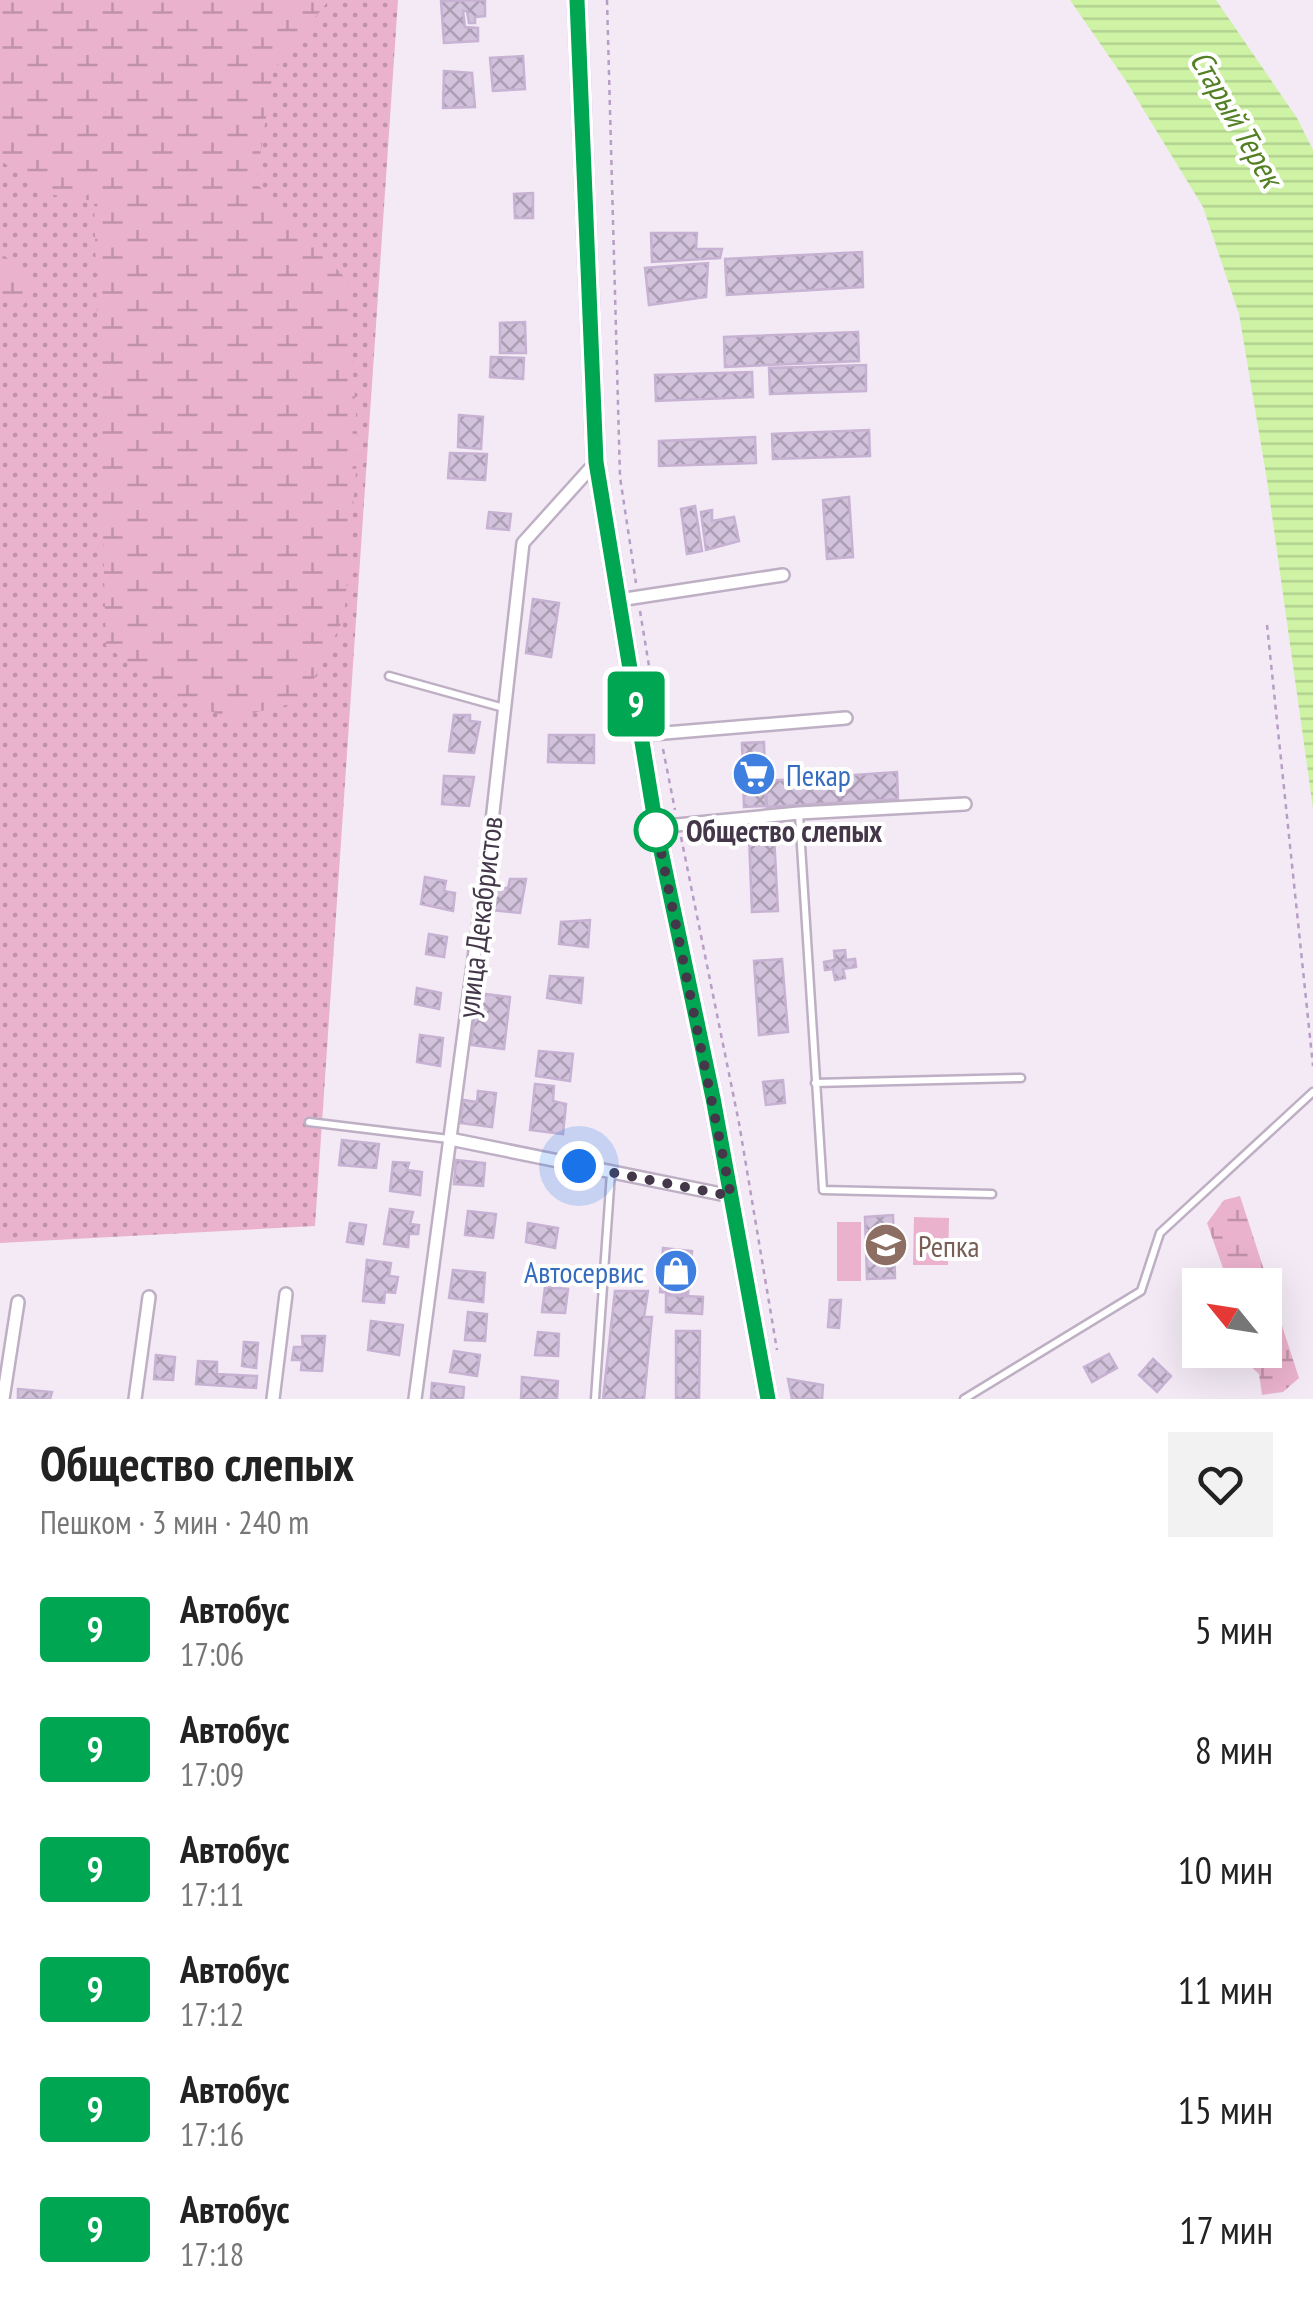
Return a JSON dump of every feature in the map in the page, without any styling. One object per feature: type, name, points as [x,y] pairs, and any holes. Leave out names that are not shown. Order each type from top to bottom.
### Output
[{"type":"main road","points":[[577,0],[596,462],[619,600],[650,732],[656,827],[768,1399]]},
{"type":"street","name":"улица Декабристов","points":[[415,1399],[523,543],[596,462]]},
{"type":"street","points":[[619,600],[783,575]]},
{"type":"street","points":[[650,732],[846,718]]},
{"type":"street","points":[[656,827],[799,813],[965,804]]},
{"type":"street","points":[[450,1139],[731,1196]]},
{"type":"street","points":[[273,1399],[286,1294]]},
{"type":"street","points":[[134,1399],[149,1297]]},
{"type":"street","points":[[3,1399],[18,1302]]},
{"type":"lane","points":[[389,676],[505,708]]},
{"type":"lane","points":[[799,813],[822,1190],[992,1194]]},
{"type":"lane","points":[[816,1083],[1021,1078]]},
{"type":"lane","points":[[964,1399],[1140,1291],[1160,1233],[1313,1092]]},
{"type":"lane","points":[[309,1122],[450,1139]]},
{"type":"lane","points":[[595,1399],[611,1172]]},
{"type":"path","points":[[607,0],[620,477],[637,589]]},
{"type":"path","points":[[640,607],[650,732]]},
{"type":"path","points":[[1266,625],[1313,1066]]},
{"type":"path","points":[[663,748],[739,1123],[779,1363]]},
{"type":"green space","points":[[0,0],[398,0],[315,1226],[0,1243]]},
{"type":"green space","points":[[0,0],[329,0],[273,71],[256,183],[347,280],[358,447],[344,618],[303,701],[232,718],[181,702],[106,646],[94,201],[47,194],[0,160]]},
{"type":"green space","points":[[0,250],[34,289],[22,307],[0,297]]},
{"type":"green space","points":[[1240,1196],[1263,1268],[1223,1268],[1207,1223],[1224,1200]]},
{"type":"green space","points":[[914,1217],[949,1218],[948,1265],[913,1265]]},
{"type":"green space","points":[[837,1222],[861,1222],[861,1281],[837,1281]]},
{"type":"green space","points":[[1282,1326],[1299,1378],[1283,1392],[1262,1395],[1259,1374],[1252,1368],[1282,1368]]},
{"type":"water","name":"Старый Терек","points":[[1070,0],[1216,0],[1297,118],[1313,150],[1313,808],[1267,480],[1239,314],[1203,207],[1126,81]]},
{"type":"building","points":[[485,0],[485,16],[475,17],[475,23],[469,23],[467,11],[463,11],[465,27],[478,28],[478,41],[444,43],[441,1]]},
{"type":"building","points":[[523,56],[525,89],[493,91],[490,58]]},
{"type":"building","points":[[444,71],[472,73],[475,107],[443,108]]},
{"type":"building","points":[[533,193],[533,218],[515,218],[514,194]]},
{"type":"building","points":[[651,233],[697,233],[696,249],[722,249],[720,258],[652,262]]},
{"type":"building","points":[[862,252],[863,287],[727,295],[725,259]]},
{"type":"building","points":[[708,263],[706,297],[649,305],[645,268]]},
{"type":"building","points":[[525,322],[526,353],[500,353],[500,323]]},
{"type":"building","points":[[858,332],[859,361],[725,367],[724,337]]},
{"type":"building","points":[[491,357],[524,358],[523,379],[490,377]]},
{"type":"building","points":[[866,365],[866,391],[770,394],[769,368]]},
{"type":"building","points":[[752,372],[753,397],[656,401],[655,375]]},
{"type":"building","points":[[459,415],[483,417],[481,449],[458,447]]},
{"type":"building","points":[[869,430],[870,456],[773,459],[772,434]]},
{"type":"building","points":[[755,437],[756,463],[659,466],[659,441]]},
{"type":"building","points":[[450,453],[487,454],[485,480],[448,478]]},
{"type":"building","points":[[849,497],[853,557],[827,559],[823,500]]},
{"type":"building","points":[[695,506],[702,551],[687,554],[681,509]]},
{"type":"building","points":[[712,510],[712,521],[734,517],[739,541],[706,550],[701,512]]},
{"type":"building","points":[[489,512],[511,514],[509,530],[487,528]]},
{"type":"building","points":[[533,599],[559,603],[551,657],[526,653]]},
{"type":"building","points":[[454,715],[470,715],[470,721],[480,722],[474,753],[449,751]]},
{"type":"building","points":[[549,735],[594,735],[594,763],[548,762]]},
{"type":"building","name":"Пекар","points":[[764,742],[766,806],[744,807],[742,743]]},
{"type":"building","points":[[897,772],[898,799],[767,807],[766,781]]},
{"type":"building","points":[[444,776],[474,777],[469,806],[442,804]]},
{"type":"building","points":[[774,835],[778,911],[752,912],[749,837]]},
{"type":"building","points":[[425,877],[446,881],[444,891],[455,893],[453,911],[421,904]]},
{"type":"building","points":[[510,879],[526,879],[520,913],[490,910],[494,888],[508,888]]},
{"type":"building","points":[[590,920],[588,947],[559,944],[561,922]]},
{"type":"building","points":[[429,934],[447,937],[444,957],[426,954]]},
{"type":"building","points":[[845,950],[846,960],[855,959],[856,967],[843,969],[845,978],[835,980],[833,969],[825,970],[824,962],[835,960],[834,951]]},
{"type":"building","points":[[782,959],[788,1032],[759,1035],[754,961]]},
{"type":"building","points":[[550,976],[583,978],[581,1003],[547,998]]},
{"type":"building","points":[[417,988],[441,993],[439,1009],[415,1004]]},
{"type":"building","points":[[477,993],[510,997],[504,1049],[471,1045]]},
{"type":"building","points":[[420,1035],[443,1038],[440,1066],[417,1062]]},
{"type":"building","points":[[539,1051],[573,1054],[570,1081],[536,1076]]},
{"type":"building","points":[[783,1080],[785,1103],[766,1105],[763,1082]]},
{"type":"building","points":[[535,1084],[554,1086],[553,1101],[566,1104],[563,1134],[530,1130]]},
{"type":"building","points":[[478,1091],[496,1093],[492,1127],[460,1123],[463,1100],[477,1102]]},
{"type":"building","points":[[342,1140],[379,1144],[376,1168],[339,1165]]},
{"type":"building","points":[[456,1160],[485,1163],[483,1186],[454,1184]]},
{"type":"building","points":[[393,1162],[409,1163],[407,1170],[422,1172],[420,1195],[390,1191]]},
{"type":"building","points":[[390,1209],[413,1212],[410,1224],[419,1225],[418,1234],[409,1234],[408,1247],[384,1244]]},
{"type":"building","points":[[468,1211],[496,1214],[493,1238],[465,1235]]},
{"type":"building","points":[[893,1215],[895,1278],[867,1279],[865,1217]]},
{"type":"building","points":[[350,1223],[366,1225],[363,1244],[347,1242]]},
{"type":"building","points":[[528,1223],[558,1228],[555,1248],[526,1242]]},
{"type":"building","name":"Автосервис","points":[[663,1248],[692,1251],[688,1294],[660,1292]]},
{"type":"building","points":[[367,1260],[391,1263],[389,1276],[398,1277],[395,1293],[385,1292],[384,1303],[363,1301]]},
{"type":"building","points":[[453,1270],[485,1273],[483,1302],[449,1298]]},
{"type":"building","points":[[545,1287],[568,1289],[565,1313],[542,1312]]},
{"type":"building","points":[[615,1291],[648,1291],[644,1317],[652,1317],[644,1399],[603,1399]]},
{"type":"building","points":[[666,1295],[703,1297],[702,1314],[666,1312]]},
{"type":"building","points":[[830,1300],[841,1300],[839,1328],[828,1327]]},
{"type":"building","points":[[468,1312],[487,1314],[485,1341],[465,1340]]},
{"type":"building","points":[[371,1321],[403,1325],[399,1355],[368,1350]]},
{"type":"building","points":[[676,1331],[700,1331],[699,1399],[676,1399]]},
{"type":"building","points":[[538,1332],[559,1334],[558,1356],[535,1355]]},
{"type":"building","points":[[302,1336],[325,1336],[322,1371],[301,1370],[302,1360],[292,1360],[294,1347],[303,1347]]},
{"type":"building","points":[[244,1342],[258,1343],[256,1368],[242,1366]]},
{"type":"building","points":[[454,1351],[480,1355],[477,1376],[450,1372]]},
{"type":"building","points":[[1109,1354],[1117,1368],[1092,1382],[1084,1367]]},
{"type":"building","points":[[156,1355],[175,1357],[173,1380],[154,1379]]},
{"type":"building","points":[[1153,1359],[1171,1376],[1157,1392],[1139,1375]]},
{"type":"building","points":[[198,1361],[217,1362],[217,1374],[257,1376],[256,1388],[196,1384]]},
{"type":"building","points":[[522,1377],[558,1381],[557,1399],[521,1399]]},
{"type":"building","points":[[788,1379],[823,1385],[822,1399],[792,1399]]},
{"type":"building","points":[[432,1383],[464,1387],[463,1399],[431,1399]]},
{"type":"building","points":[[18,1389],[52,1392],[50,1399],[18,1399]]},
{"type":"bus line","name":"9","points":[[577,0],[596,462],[656,827],[713,1098],[768,1399]]},
{"type":"place","name":"Пекар","points":[[754,774]]},
{"type":"place","name":"Общество слепых","points":[[656,830]]},
{"type":"place","name":"Репка","points":[[886,1245]]},
{"type":"place","name":"Автосервис","points":[[676,1271]]},
{"type":"route","points":[[579,1166],[731,1196],[656,830]]}]
